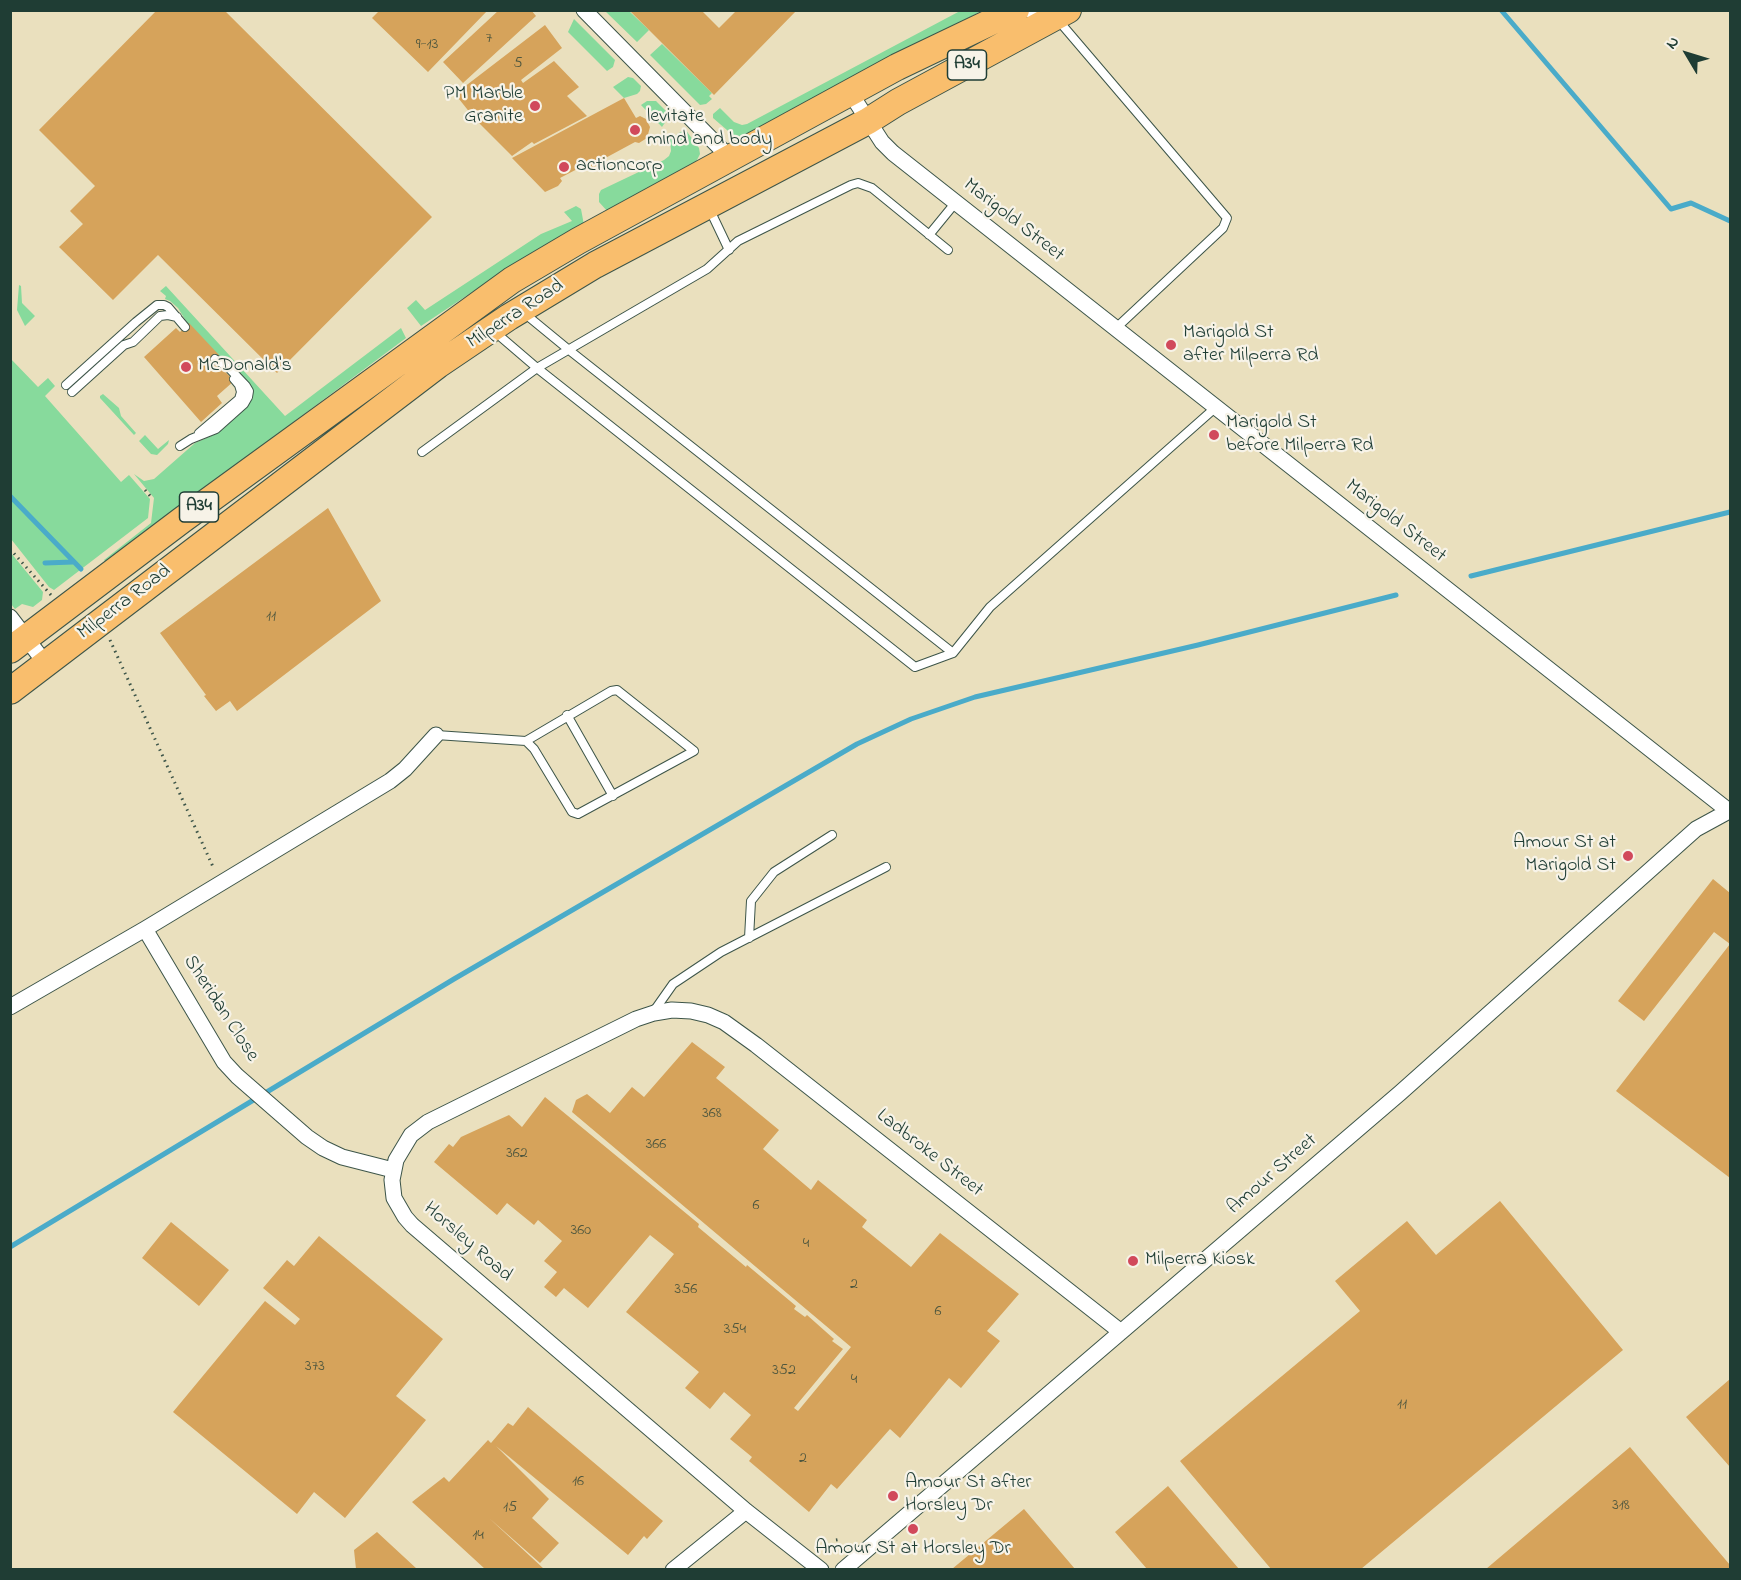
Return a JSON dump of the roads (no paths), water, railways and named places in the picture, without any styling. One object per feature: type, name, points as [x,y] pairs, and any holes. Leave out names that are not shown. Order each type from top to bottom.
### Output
[{"type":"highway","name":"Milperra Road","points":[[22,663],[182,520],[512,279],[897,67],[1016,10]]},
{"type":"highway","name":"Milperra Road","points":[[22,663],[438,365],[521,310],[595,265],[868,121],[1049,15]]},
{"type":"street","points":[[584,10],[730,158]]},
{"type":"street","name":"Marigold Street","points":[[850,94],[882,142],[893,153],[1730,811]]},
{"type":"street","points":[[10,617],[22,663]]},
{"type":"street","points":[[10,1007],[145,929],[390,781],[421,753],[436,735]]},
{"type":"street","name":"Amour Street","points":[[843,1569],[1400,1093],[1696,828],[1730,811]]},
{"type":"street","name":"Sheridan Close","points":[[145,929],[224,1062],[237,1076],[323,1148],[342,1157],[393,1170]]},
{"type":"street","name":"Horsley Road","points":[[708,1015],[691,1011],[654,1013],[614,1029],[428,1122],[405,1142],[393,1170],[392,1189],[394,1198],[412,1225],[746,1510],[821,1569]]},
{"type":"street","name":"Ladbroke Street","points":[[708,1015],[724,1022],[756,1044],[1121,1332]]},
{"type":"street","points":[[673,1569],[746,1510]]},
{"type":"lane","points":[[1049,15],[1227,219],[1224,228],[1115,328]]},
{"type":"lane","points":[[422,452],[537,368],[706,269],[738,241],[851,185],[858,183],[872,188],[948,250]]},
{"type":"lane","points":[[930,235],[956,202]]},
{"type":"lane","points":[[708,206],[729,250]]},
{"type":"lane","points":[[177,317],[160,316],[133,342],[124,345],[69,388],[154,307],[164,305],[177,317],[185,327]]},
{"type":"lane","points":[[521,310],[952,653]]},
{"type":"lane","points":[[492,329],[537,368],[909,664],[920,666],[952,653],[990,607],[1215,408]]},
{"type":"lane","points":[[180,446],[216,429],[244,404],[248,397],[249,391],[246,386],[229,368],[216,360]]},
{"type":"lane","points":[[436,735],[526,741],[567,715],[617,690],[694,751],[579,814],[572,812],[534,749],[526,741]]},
{"type":"lane","points":[[567,715],[613,796]]},
{"type":"lane","points":[[749,938],[751,901],[774,872],[832,835]]},
{"type":"lane","points":[[654,1013],[674,984],[722,952],[886,867]]},
{"type":"waterway","points":[[1501,10],[1671,209],[1691,203],[1730,221]]},
{"type":"waterway","points":[[10,496],[81,569]]},
{"type":"waterway","points":[[1471,576],[1730,512]]},
{"type":"waterway","points":[[45,563],[73,562]]},
{"type":"waterway","points":[[10,1247],[454,979],[857,744],[911,719],[975,697],[1198,645],[1396,595]]},
{"type":"place","name":"PM Marble Granite","points":[[535,106]]},
{"type":"place","name":"levitate mind and body","points":[[635,130]]},
{"type":"place","name":"actioncorp","points":[[564,167]]},
{"type":"place","name":"Marigold St after Milperra Rd","points":[[1171,345]]},
{"type":"place","name":"McDonald's","points":[[186,367]]},
{"type":"place","name":"Marigold St before Milperra Rd","points":[[1214,435]]},
{"type":"place","name":"Amour St at Marigold St","points":[[1628,856]]},
{"type":"place","name":"Milperra Kiosk","points":[[1133,1261]]},
{"type":"place","name":"Amour St after Horsley Dr","points":[[893,1496]]},
{"type":"place","name":"Amour St at Horsley Dr","points":[[913,1529]]}]
